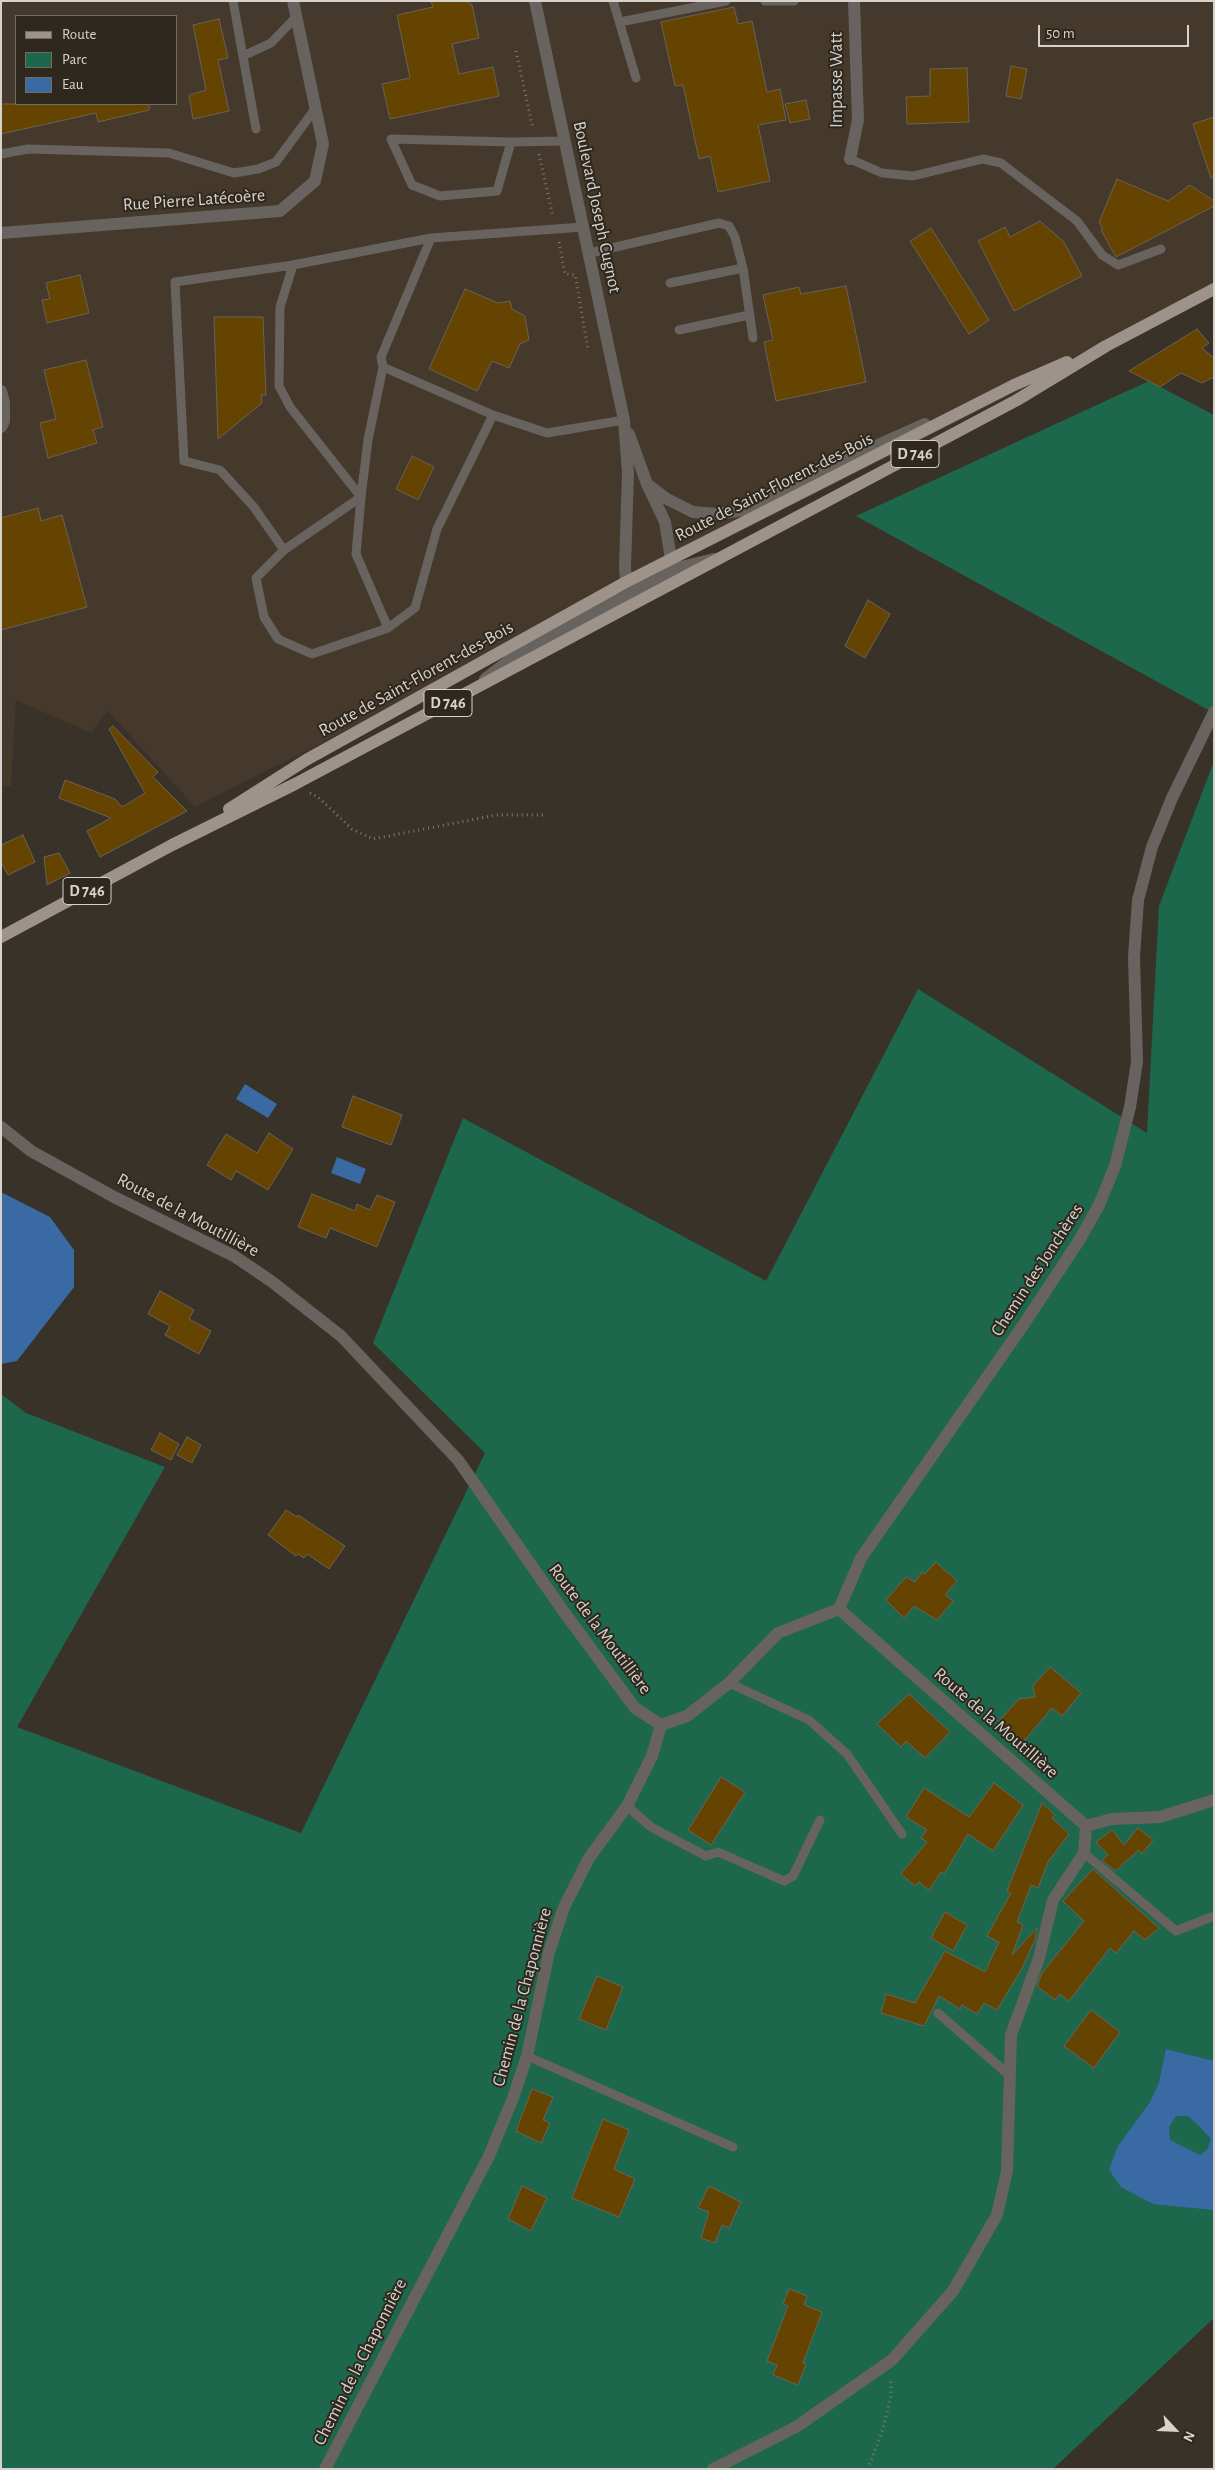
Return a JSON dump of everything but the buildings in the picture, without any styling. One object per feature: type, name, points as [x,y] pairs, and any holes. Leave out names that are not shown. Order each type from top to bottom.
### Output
[{"type":"main road","name":"D 746","points":[[1106,346],[1214,289]]},
{"type":"main road","name":"Route de Saint-Florent-des-Bois","points":[[172,845],[306,760],[626,582],[1014,385],[1106,346]]},
{"type":"main road","name":"Route de Saint-Florent-des-Bois","points":[[1,937],[172,845],[295,784],[722,558],[1017,400],[1106,346]]},
{"type":"street","name":"Rue Pierre Latécoère","points":[[1,233],[280,211],[315,181],[323,144],[293,1]]},
{"type":"street","name":"Boulevard Joseph Cugnot","points":[[536,1],[624,420],[628,473],[626,582]]},
{"type":"street","name":"Impasse Watt","points":[[850,159],[858,120],[854,1]]},
{"type":"street","points":[[648,484],[667,499],[693,512],[717,514],[752,509],[820,471],[1014,385]]},
{"type":"street","points":[[1,391],[4,402],[4,421],[1,427]]},
{"type":"street","name":"Boulevard Joseph Cugnot","points":[[624,420],[648,484],[665,522],[671,559]]},
{"type":"street","points":[[465,694],[524,649],[681,567],[722,558]]},
{"type":"street","points":[[652,583],[671,559]]},
{"type":"street","points":[[626,582],[652,583]]},
{"type":"street","name":"Chemin des Jonchères","points":[[840,1609],[861,1558],[1024,1324],[1100,1205],[1115,1166],[1130,1107],[1137,1062],[1134,957],[1138,900],[1152,847],[1172,798],[1214,712]]},
{"type":"street","name":"Route de la Moutillière","points":[[1,1128],[31,1151],[114,1196],[234,1256],[271,1281],[341,1336],[458,1460],[564,1612],[635,1708],[661,1725]]},
{"type":"street","points":[[661,1725],[687,1716],[729,1683],[778,1634],[840,1609]]},
{"type":"street","name":"Route de la Moutillière","points":[[840,1609],[1086,1826]]},
{"type":"street","name":"Chemin de la Chaponnière","points":[[325,2469],[489,2156],[513,2098],[527,2056],[549,1952],[564,1908],[589,1858],[627,1806],[652,1756],[661,1725]]},
{"type":"street","points":[[713,2469],[796,2426],[892,2360],[953,2292],[997,2215],[1006,2171],[1011,2035],[1039,1958],[1053,1900],[1084,1853],[1086,1826],[1112,1818],[1160,1817],[1214,1800]]},
{"type":"lane","points":[[233,1],[256,129]]},
{"type":"lane","points":[[613,1],[636,78]]},
{"type":"lane","points":[[620,22],[726,1]]},
{"type":"lane","points":[[765,1],[794,1]]},
{"type":"lane","points":[[243,56],[271,43],[296,17]]},
{"type":"lane","points":[[1,154],[28,150],[169,153],[234,173],[258,169],[276,162],[315,109]]},
{"type":"lane","points":[[511,142],[496,191],[440,196],[412,185],[391,140],[565,141]]},
{"type":"lane","points":[[850,159],[882,173],[913,176],[983,159],[1001,163],[1077,221],[1102,255],[1118,265],[1161,249]]},
{"type":"lane","points":[[590,253],[719,223],[730,226],[735,237],[743,268],[753,338]]},
{"type":"lane","points":[[284,550],[253,506],[220,470],[184,461],[175,282],[293,265],[431,238],[583,227]]},
{"type":"lane","points":[[388,628],[356,554],[361,497],[368,440],[382,367],[381,357],[431,238]]},
{"type":"lane","points":[[293,265],[280,308],[279,386],[290,407],[361,497]]},
{"type":"lane","points":[[670,283],[743,268]]},
{"type":"lane","points":[[679,330],[749,315]]},
{"type":"lane","points":[[382,367],[493,415],[547,433],[624,420]]},
{"type":"lane","points":[[361,497],[284,550],[256,578],[264,617],[278,639],[312,654],[388,628],[415,608],[437,529],[493,415]]},
{"type":"lane","points":[[729,1683],[809,1720],[847,1754],[902,1834]]},
{"type":"lane","points":[[627,1806],[651,1827],[706,1856],[718,1852],[784,1881],[793,1876],[820,1820]]},
{"type":"lane","points":[[1084,1853],[1176,1932],[1214,1916]]},
{"type":"lane","points":[[938,2013],[1010,2076]]},
{"type":"lane","points":[[527,2056],[733,2147]]},
{"type":"path","points":[[516,51],[565,274],[575,275],[588,349]]},
{"type":"path","points":[[295,784],[318,798],[352,829],[373,839],[496,814],[545,815]]},
{"type":"path","points":[[868,2469],[885,2421],[890,2396],[892,2360]]},
{"type":"shaded area","points":[[1,1],[1214,1],[1214,288],[1088,356],[195,807],[108,711],[91,733],[16,700],[11,786],[1,786]]},
{"type":"green space","points":[[1149,381],[1214,415],[1214,713],[856,516]]},
{"type":"green space","points":[[1214,761],[1214,2318],[1053,2469],[1,2469],[1,1394],[26,1413],[165,1467],[17,1727],[301,1833],[485,1453],[373,1343],[463,1118],[766,1281],[918,989],[1147,1133],[1159,906]]},
{"type":"water","points":[[245,1084],[277,1104],[268,1118],[236,1099]]},
{"type":"water","points":[[337,1157],[366,1169],[360,1184],[331,1173]]},
{"type":"water","points":[[1,1192],[50,1217],[74,1250],[74,1287],[17,1361],[1,1364]]},
{"type":"water","points":[[1166,2049],[1214,2061],[1214,2210],[1153,2204],[1121,2187],[1109,2170],[1118,2146],[1150,2102],[1159,2083]],"holes":[[[1176,2116],[1188,2116],[1211,2139],[1207,2150],[1200,2155],[1170,2140],[1169,2127]]]}]
